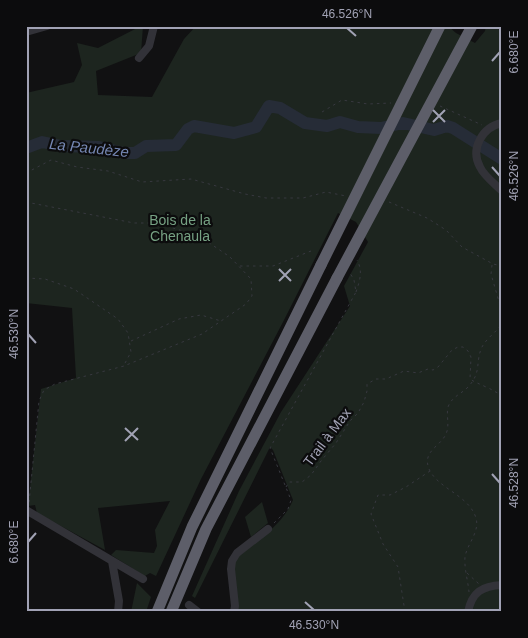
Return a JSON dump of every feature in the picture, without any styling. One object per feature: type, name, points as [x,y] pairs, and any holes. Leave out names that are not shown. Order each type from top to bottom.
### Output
[{"type":"highway","points":[[157,612],[180,554],[208,493],[440,26]]},
{"type":"highway","points":[[171,612],[206,529],[337,278],[472,26]]},
{"type":"street","points":[[26,32],[47,26]]},
{"type":"street","points":[[139,58],[149,46],[154,26]]},
{"type":"street","points":[[502,123],[489,128],[481,137],[476,157],[480,168],[502,191]]},
{"type":"street","points":[[27,510],[143,579]]},
{"type":"street","points":[[234,612],[232,561],[237,553],[268,529]]},
{"type":"street","points":[[112,561],[119,601],[118,612]]},
{"type":"street","points":[[468,612],[470,601],[480,589],[502,585]]},
{"type":"street","points":[[189,605],[198,612]]},
{"type":"path","points":[[26,173],[51,160],[77,167],[108,171],[142,182],[191,179],[266,198],[303,198],[326,192],[351,197]]},
{"type":"path","points":[[26,202],[134,223],[157,223],[205,240],[230,258],[252,279],[252,296],[246,304],[202,334],[124,366],[55,384],[44,390],[39,401],[27,510]]},
{"type":"path","points":[[387,202],[427,218],[446,230],[462,247],[492,264],[502,266]]},
{"type":"path","points":[[238,266],[273,266],[311,252]]},
{"type":"path","points":[[492,264],[491,274],[502,312]]},
{"type":"path","points":[[268,529],[288,509],[291,500],[270,448],[356,292],[354,280],[347,269]]},
{"type":"path","points":[[26,278],[45,279],[74,289],[118,319],[128,333],[130,342],[131,352],[124,366]]},
{"type":"path","points":[[130,342],[179,319],[201,315],[222,321]]},
{"type":"path","points":[[470,601],[466,572],[466,554],[476,529],[475,516],[468,504],[435,477],[430,470],[428,456],[446,434],[448,408],[454,397],[467,388],[477,375],[480,351],[483,345],[502,324]]},
{"type":"path","name":"Trail à Max","points":[[286,487],[288,482],[302,482],[311,476],[336,444],[350,421],[358,413],[367,391],[367,384],[371,380],[386,379],[404,371],[418,373],[428,369],[433,370],[438,367],[452,350],[463,347],[471,357],[470,379],[473,381]]},
{"type":"path","points":[[473,381],[494,393],[502,394]]},
{"type":"path","points":[[405,612],[398,567],[387,551],[371,514],[378,495],[390,495],[406,487],[430,470]]},
{"type":"path","points":[[466,572],[484,588]]},
{"type":"green space","name":"Bois de la Chenaula","points":[[143,26],[141,53],[96,71],[98,95],[152,97],[184,39],[196,26],[448,26],[456,33],[475,43],[485,31],[486,26],[494,26],[502,32],[502,612],[236,612],[234,560],[282,518],[293,500],[273,450],[270,447],[195,598],[192,596],[239,491],[281,412],[350,306],[344,286],[368,242],[356,222],[338,213],[201,479],[156,576],[150,573],[145,576],[111,555],[116,550],[154,553],[157,546],[155,530],[170,501],[98,508],[105,550],[37,513],[35,505],[28,506],[41,389],[76,378],[72,308],[26,303],[26,93],[74,82],[82,65],[77,43],[98,48]]},
{"type":"green space","points":[[262,502],[268,523],[251,537],[245,517]]},
{"type":"green space","points":[[137,583],[151,597],[146,612],[131,612]]},
{"type":"waterway","name":"La Paudèze","points":[[26,148],[42,142],[61,146],[99,147],[124,153],[135,153],[146,146],[176,145],[188,129],[194,126],[234,133],[256,127],[269,106],[280,108],[305,123],[327,126],[340,122],[358,127],[381,128],[403,123],[434,130],[447,126],[502,159]]}]
